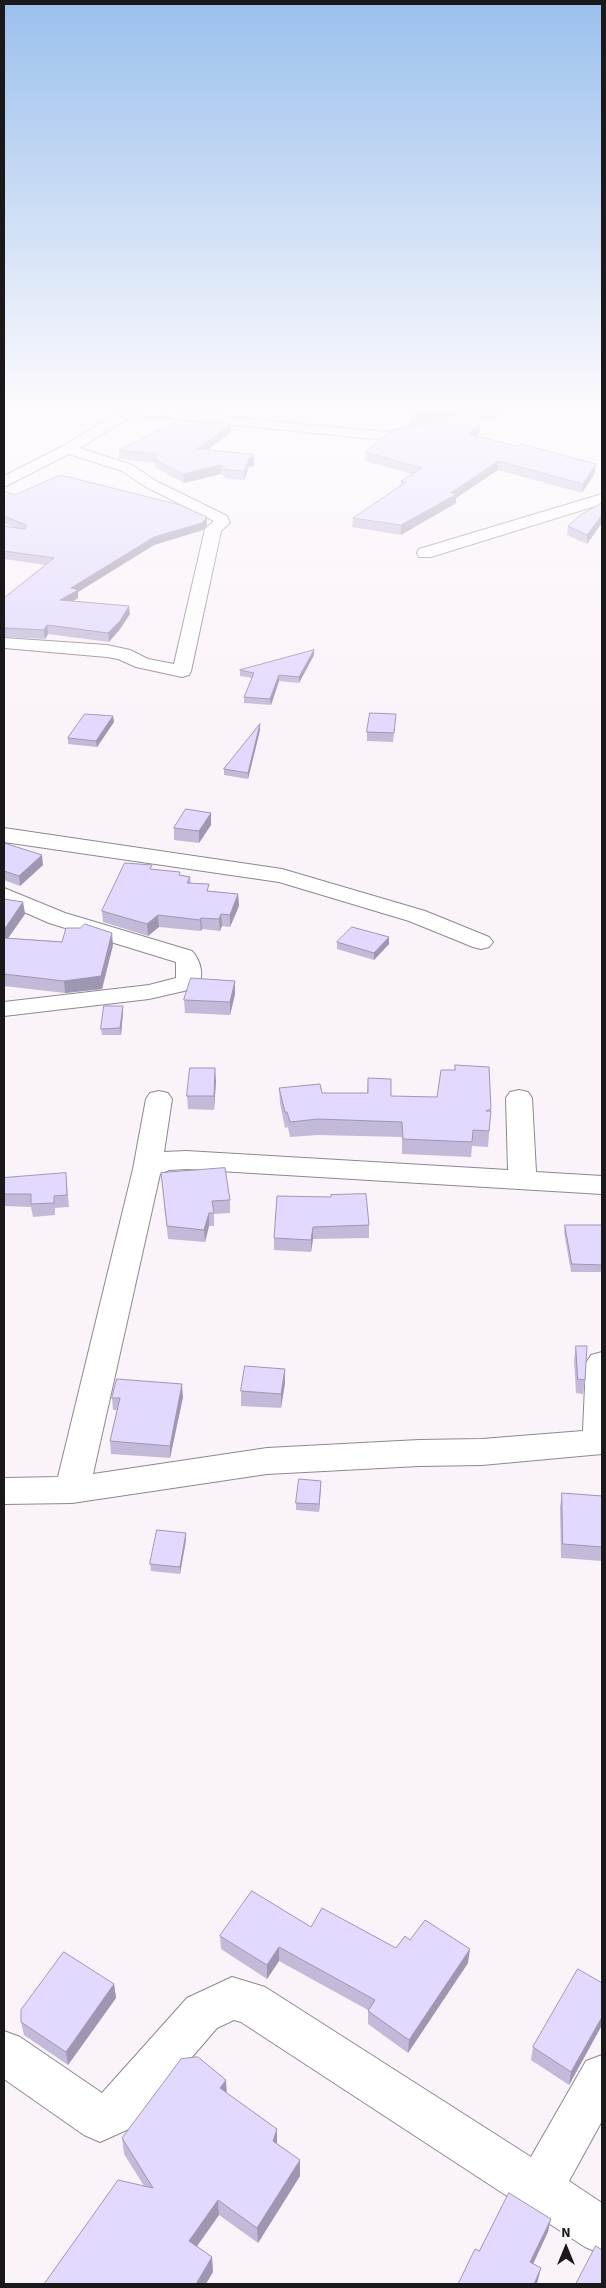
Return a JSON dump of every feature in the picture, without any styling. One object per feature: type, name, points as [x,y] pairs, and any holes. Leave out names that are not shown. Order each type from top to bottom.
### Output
[{"type":"street","points":[[4,642],[107,651],[123,654],[144,663],[182,671],[213,529],[222,523],[214,517]]},
{"type":"street","points":[[425,553],[544,517]]},
{"type":"street","points":[[4,836],[282,876],[417,916],[481,942]]},
{"type":"street","points":[[4,895],[57,918],[184,956],[188,962],[188,983],[149,992],[4,1009]]},
{"type":"street","points":[[519,1098],[522,1180]]},
{"type":"street","points":[[72,1490],[147,1169],[159,1099]]},
{"type":"street","points":[[147,1169],[164,1161],[186,1160],[602,1185]]},
{"type":"street","points":[[4,1491],[72,1490],[267,1461],[409,1453],[482,1452],[601,1442],[602,1363]]},
{"type":"street","points":[[4,2053],[100,2119],[115,2112],[202,2013],[232,1998],[250,2002],[602,2230]]},
{"type":"street","points":[[539,2188],[602,2077]]},
{"type":"building","points":[[6,517],[207,517],[202,523],[154,537],[71,588],[78,590],[60,600],[129,606],[120,621],[108,633],[47,625],[44,630],[4,628],[4,598],[54,558],[4,551],[4,526],[25,529],[26,525]]},
{"type":"building","points":[[355,517],[416,517],[401,525],[353,518]]},
{"type":"building","points":[[578,517],[601,517],[587,535],[568,526]]},
{"type":"building","points":[[314,650],[299,677],[279,675],[270,699],[244,697],[254,673],[240,670]]},
{"type":"building","points":[[370,713],[396,714],[394,733],[367,732]]},
{"type":"building","points":[[85,714],[113,716],[96,741],[68,738]]},
{"type":"building","points":[[260,724],[248,773],[224,769]]},
{"type":"building","points":[[186,809],[211,813],[199,831],[174,828]]},
{"type":"building","points":[[4,843],[42,855],[19,876],[4,871]]},
{"type":"building","points":[[125,863],[152,865],[150,869],[180,872],[179,875],[190,877],[187,883],[209,884],[207,891],[238,894],[230,915],[221,914],[219,919],[201,918],[200,920],[158,915],[147,924],[102,911]]},
{"type":"building","points":[[4,899],[23,902],[4,930]]},
{"type":"building","points":[[85,924],[112,933],[101,976],[64,981],[4,974],[4,938],[62,942],[66,928],[80,928]]},
{"type":"building","points":[[352,927],[389,937],[374,953],[337,942]]},
{"type":"building","points":[[191,978],[235,981],[230,1002],[184,1000]]},
{"type":"building","points":[[104,1006],[123,1006],[120,1028],[101,1029]]},
{"type":"building","points":[[455,1065],[489,1067],[491,1109],[486,1111],[491,1111],[489,1131],[473,1130],[472,1142],[403,1139],[402,1122],[318,1119],[290,1122],[287,1112],[285,1112],[279,1088],[320,1084],[322,1093],[368,1093],[368,1078],[391,1079],[391,1096],[437,1097],[441,1070],[455,1070]]},
{"type":"building","points":[[190,1068],[215,1068],[214,1096],[187,1096]]},
{"type":"building","points":[[225,1168],[230,1200],[212,1201],[214,1213],[209,1213],[204,1230],[167,1226],[161,1173]]},
{"type":"building","points":[[66,1173],[67,1195],[54,1196],[54,1203],[31,1204],[31,1194],[4,1194],[4,1178]]},
{"type":"building","points":[[366,1194],[369,1225],[313,1227],[311,1240],[274,1238],[277,1196],[331,1197],[331,1195]]},
{"type":"building","points":[[565,1225],[602,1225],[602,1265],[572,1264]]},
{"type":"building","points":[[576,1346],[587,1346],[585,1380],[578,1379]]},
{"type":"building","points":[[245,1366],[285,1369],[281,1394],[241,1391]]},
{"type":"building","points":[[117,1379],[182,1384],[170,1446],[110,1441],[120,1398],[112,1398]]},
{"type":"building","points":[[299,1479],[321,1481],[319,1504],[296,1503]]},
{"type":"building","points":[[562,1493],[602,1496],[602,1547],[563,1544]]},
{"type":"building","points":[[157,1530],[186,1533],[180,1567],[150,1564]]},
{"type":"building","points":[[252,1891],[311,1927],[322,1908],[396,1948],[405,1936],[410,1940],[425,1920],[470,1949],[409,2040],[368,2011],[375,2000],[279,1947],[267,1965],[220,1936]]},
{"type":"building","points":[[64,1952],[114,1984],[66,2052],[21,2022],[21,2010]]},
{"type":"building","points":[[578,1969],[602,1983],[602,2017],[571,2072],[533,2047]]},
{"type":"building","points":[[198,2057],[226,2080],[220,2088],[277,2129],[273,2141],[300,2160],[257,2228],[218,2200],[189,2241],[212,2257],[196,2284],[44,2284],[118,2180],[153,2188],[122,2138],[181,2059]]},
{"type":"building","points":[[509,2193],[551,2219],[530,2262],[541,2268],[534,2284],[458,2284],[475,2249],[479,2251]]},
{"type":"building","points":[[596,2246],[602,2250],[602,2284],[576,2284]]}]
